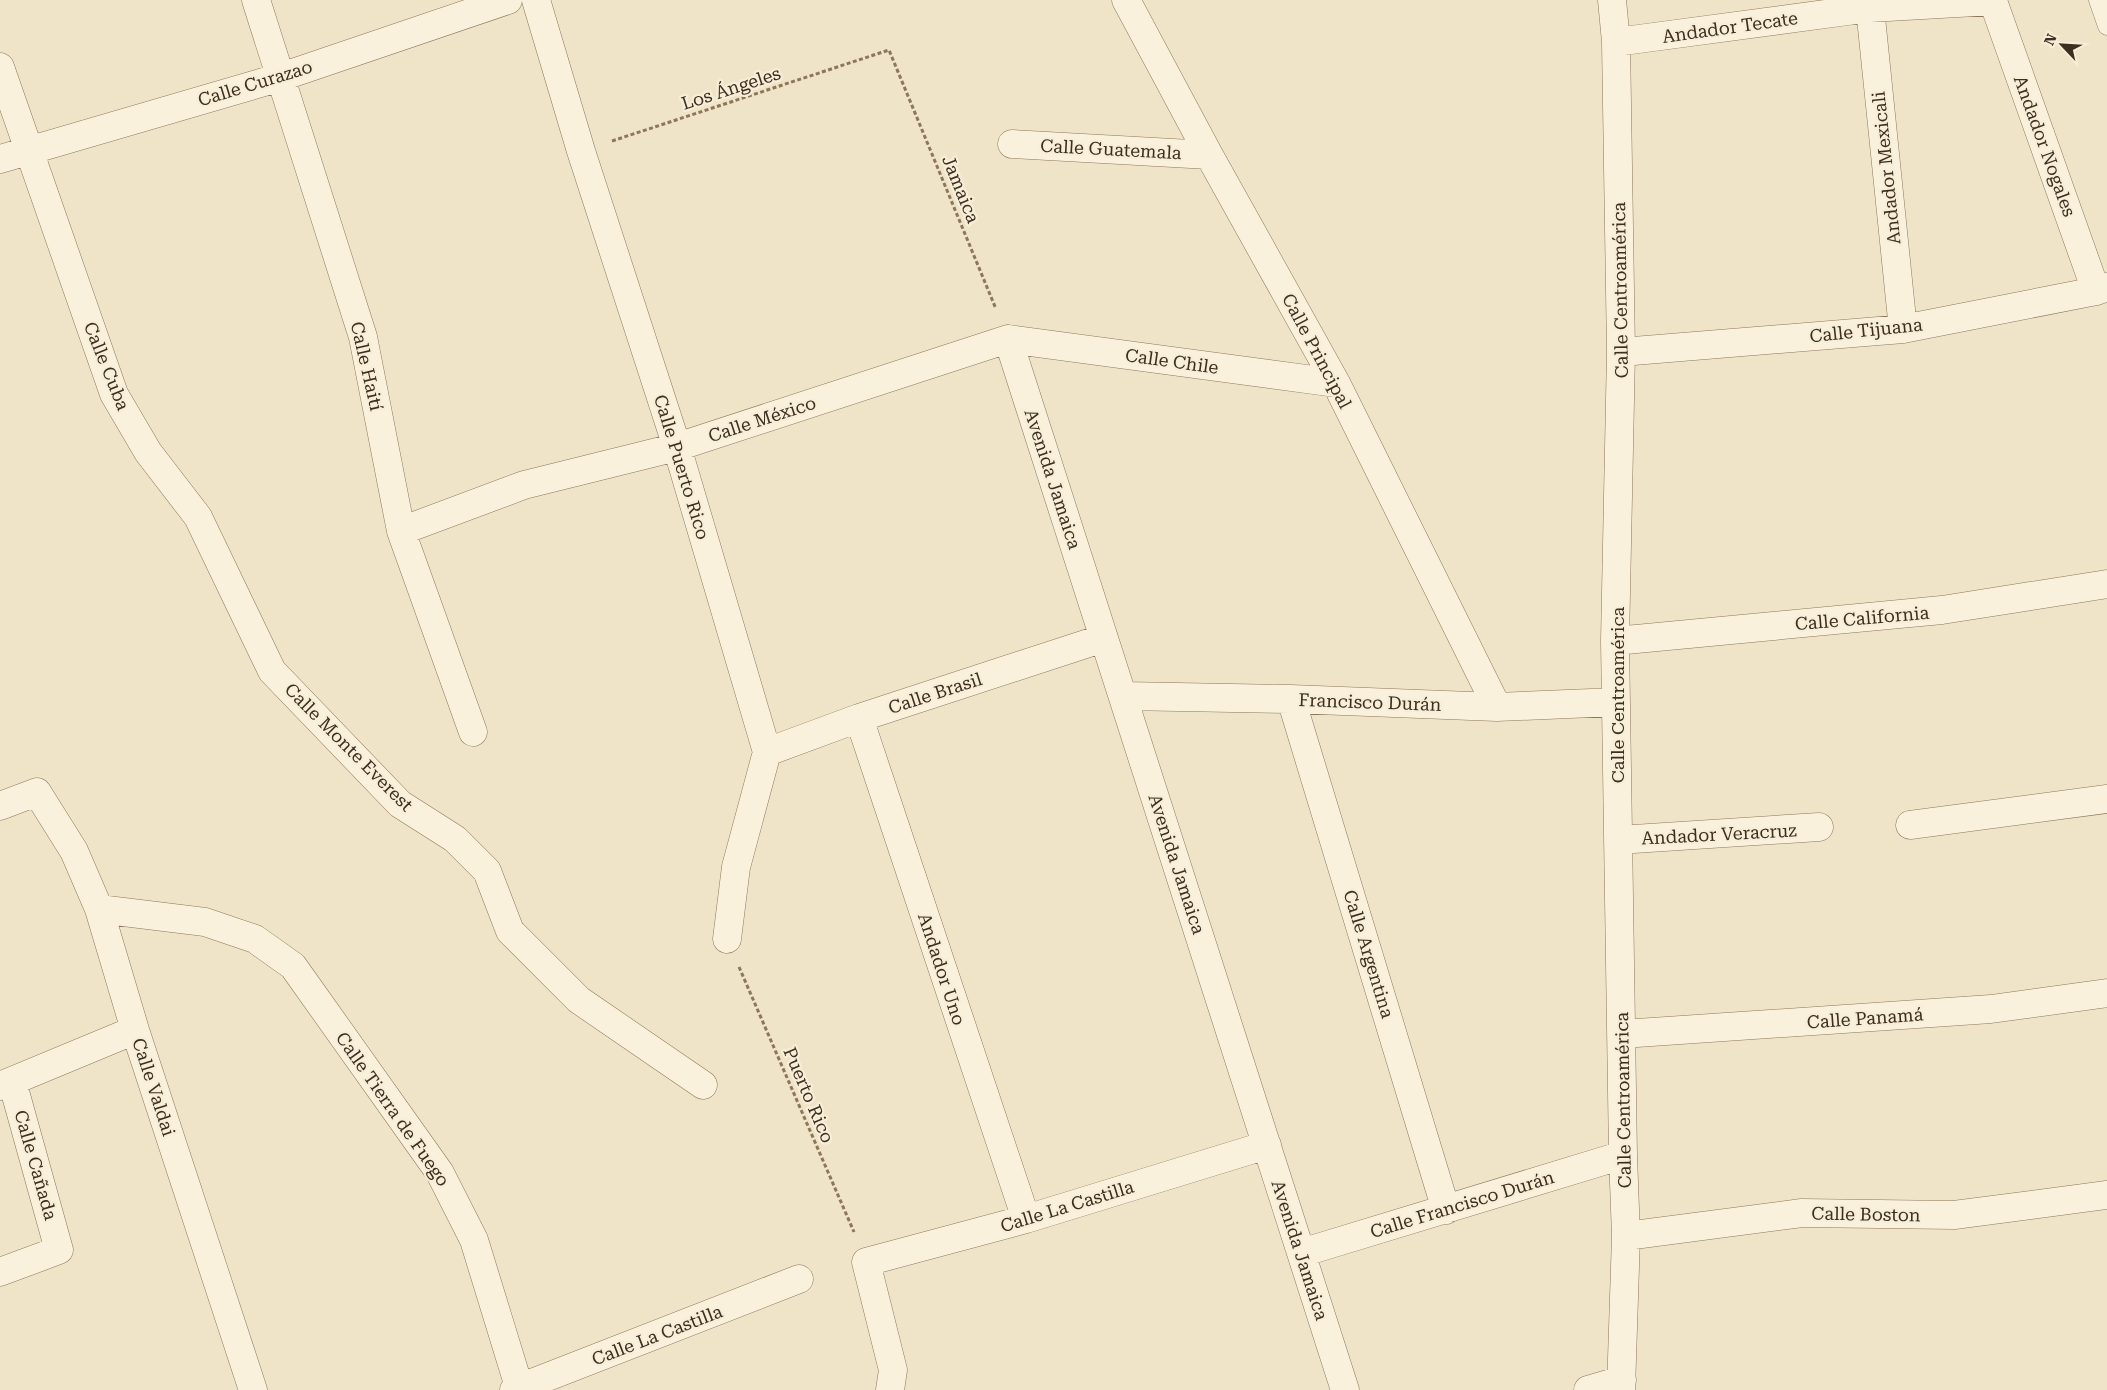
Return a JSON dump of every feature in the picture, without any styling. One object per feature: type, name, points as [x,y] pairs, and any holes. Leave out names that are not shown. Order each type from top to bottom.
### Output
[{"type":"street","name":"Calle Haití","points":[[256,0],[363,337],[401,531],[473,732]]},
{"type":"street","name":"Calle Curazao","points":[[0,159],[281,77],[508,0]]},
{"type":"street","name":"Calle Puerto Rico","points":[[536,0],[581,151],[677,447],[767,752]]},
{"type":"street","name":"Calle Principal","points":[[1126,0],[1209,155],[1336,383],[1497,707]]},
{"type":"street","name":"Calle Centroamérica","points":[[1612,0],[1616,42],[1622,352],[1615,641],[1623,1155],[1626,1236],[1621,1385]]},
{"type":"street","name":"Andador Tecate","points":[[1616,42],[1870,8],[1993,1]]},
{"type":"street","name":"Andador Nogales","points":[[1993,1],[2102,289]]},
{"type":"street","name":"Andador Mexicali","points":[[1870,8],[1903,329]]},
{"type":"street","name":"Calle Cuba","points":[[0,67],[114,394],[148,452],[198,517],[272,671]]},
{"type":"street","name":"Calle Guatemala","points":[[1012,144],[1209,155]]},
{"type":"street","name":"Calle Tijuana","points":[[1622,352],[1903,329],[2102,289]]},
{"type":"street","name":"Calle Chile","points":[[1008,339],[1336,383]]},
{"type":"street","name":"Calle México","points":[[401,531],[524,485],[677,447],[1008,339]]},
{"type":"street","name":"Avenida Jamaica","points":[[1008,339],[1345,1390]]},
{"type":"street","name":"Calle California","points":[[1615,641],[1942,610],[2107,584]]},
{"type":"street","name":"Calle Brasil","points":[[767,752],[859,718],[1104,638]]},
{"type":"street","name":"Calle Monte Everest","points":[[272,671],[400,804],[455,839],[487,871],[510,931],[578,1000],[703,1085]]},
{"type":"street","name":"Francisco Durán","points":[[1124,696],[1292,699],[1497,707],[1616,702]]},
{"type":"street","name":"Calle Argentina","points":[[1292,699],[1446,1210]]},
{"type":"street","name":"Andador Uno","points":[[859,718],[1026,1219]]},
{"type":"street","points":[[727,939],[736,867],[767,752]]},
{"type":"street","name":"Calle Valdai","points":[[0,806],[37,792],[74,851],[100,909],[135,1030],[253,1390]]},
{"type":"street","points":[[1910,825],[2107,799]]},
{"type":"street","name":"Andador Veracruz","points":[[1618,840],[1819,827]]},
{"type":"street","name":"Calle Tierra de Fuego","points":[[100,909],[205,922],[255,938],[292,966],[440,1173],[474,1240],[518,1390]]},
{"type":"street","name":"Calle Panamá","points":[[1622,1034],[1991,1009],[2107,993]]},
{"type":"street","points":[[6,1084],[135,1030]]},
{"type":"street","name":"Calle Cañada","points":[[0,1272],[60,1250],[6,1084]]},
{"type":"street","name":"Calle La Castilla","points":[[866,1262],[1026,1219],[1267,1145]]},
{"type":"street","name":"Calle Francisco Durán","points":[[1301,1253],[1623,1155]]},
{"type":"street","name":"Calle Boston","points":[[1626,1236],[1802,1213],[1954,1215],[2107,1196]]},
{"type":"street","points":[[866,1262],[893,1370],[890,1390]]},
{"type":"street","name":"Calle La Castilla","points":[[518,1390],[799,1279]]},
{"type":"street","points":[[1588,1390],[1621,1385]]},
{"type":"lane","points":[[2098,0],[2107,26]]},
{"type":"path","name":"Los Ángeles","points":[[581,151],[889,50]]},
{"type":"path","name":"Jamaica","points":[[889,50],[1008,339]]},
{"type":"path","name":"Puerto Rico","points":[[727,939],[866,1262]]}]
